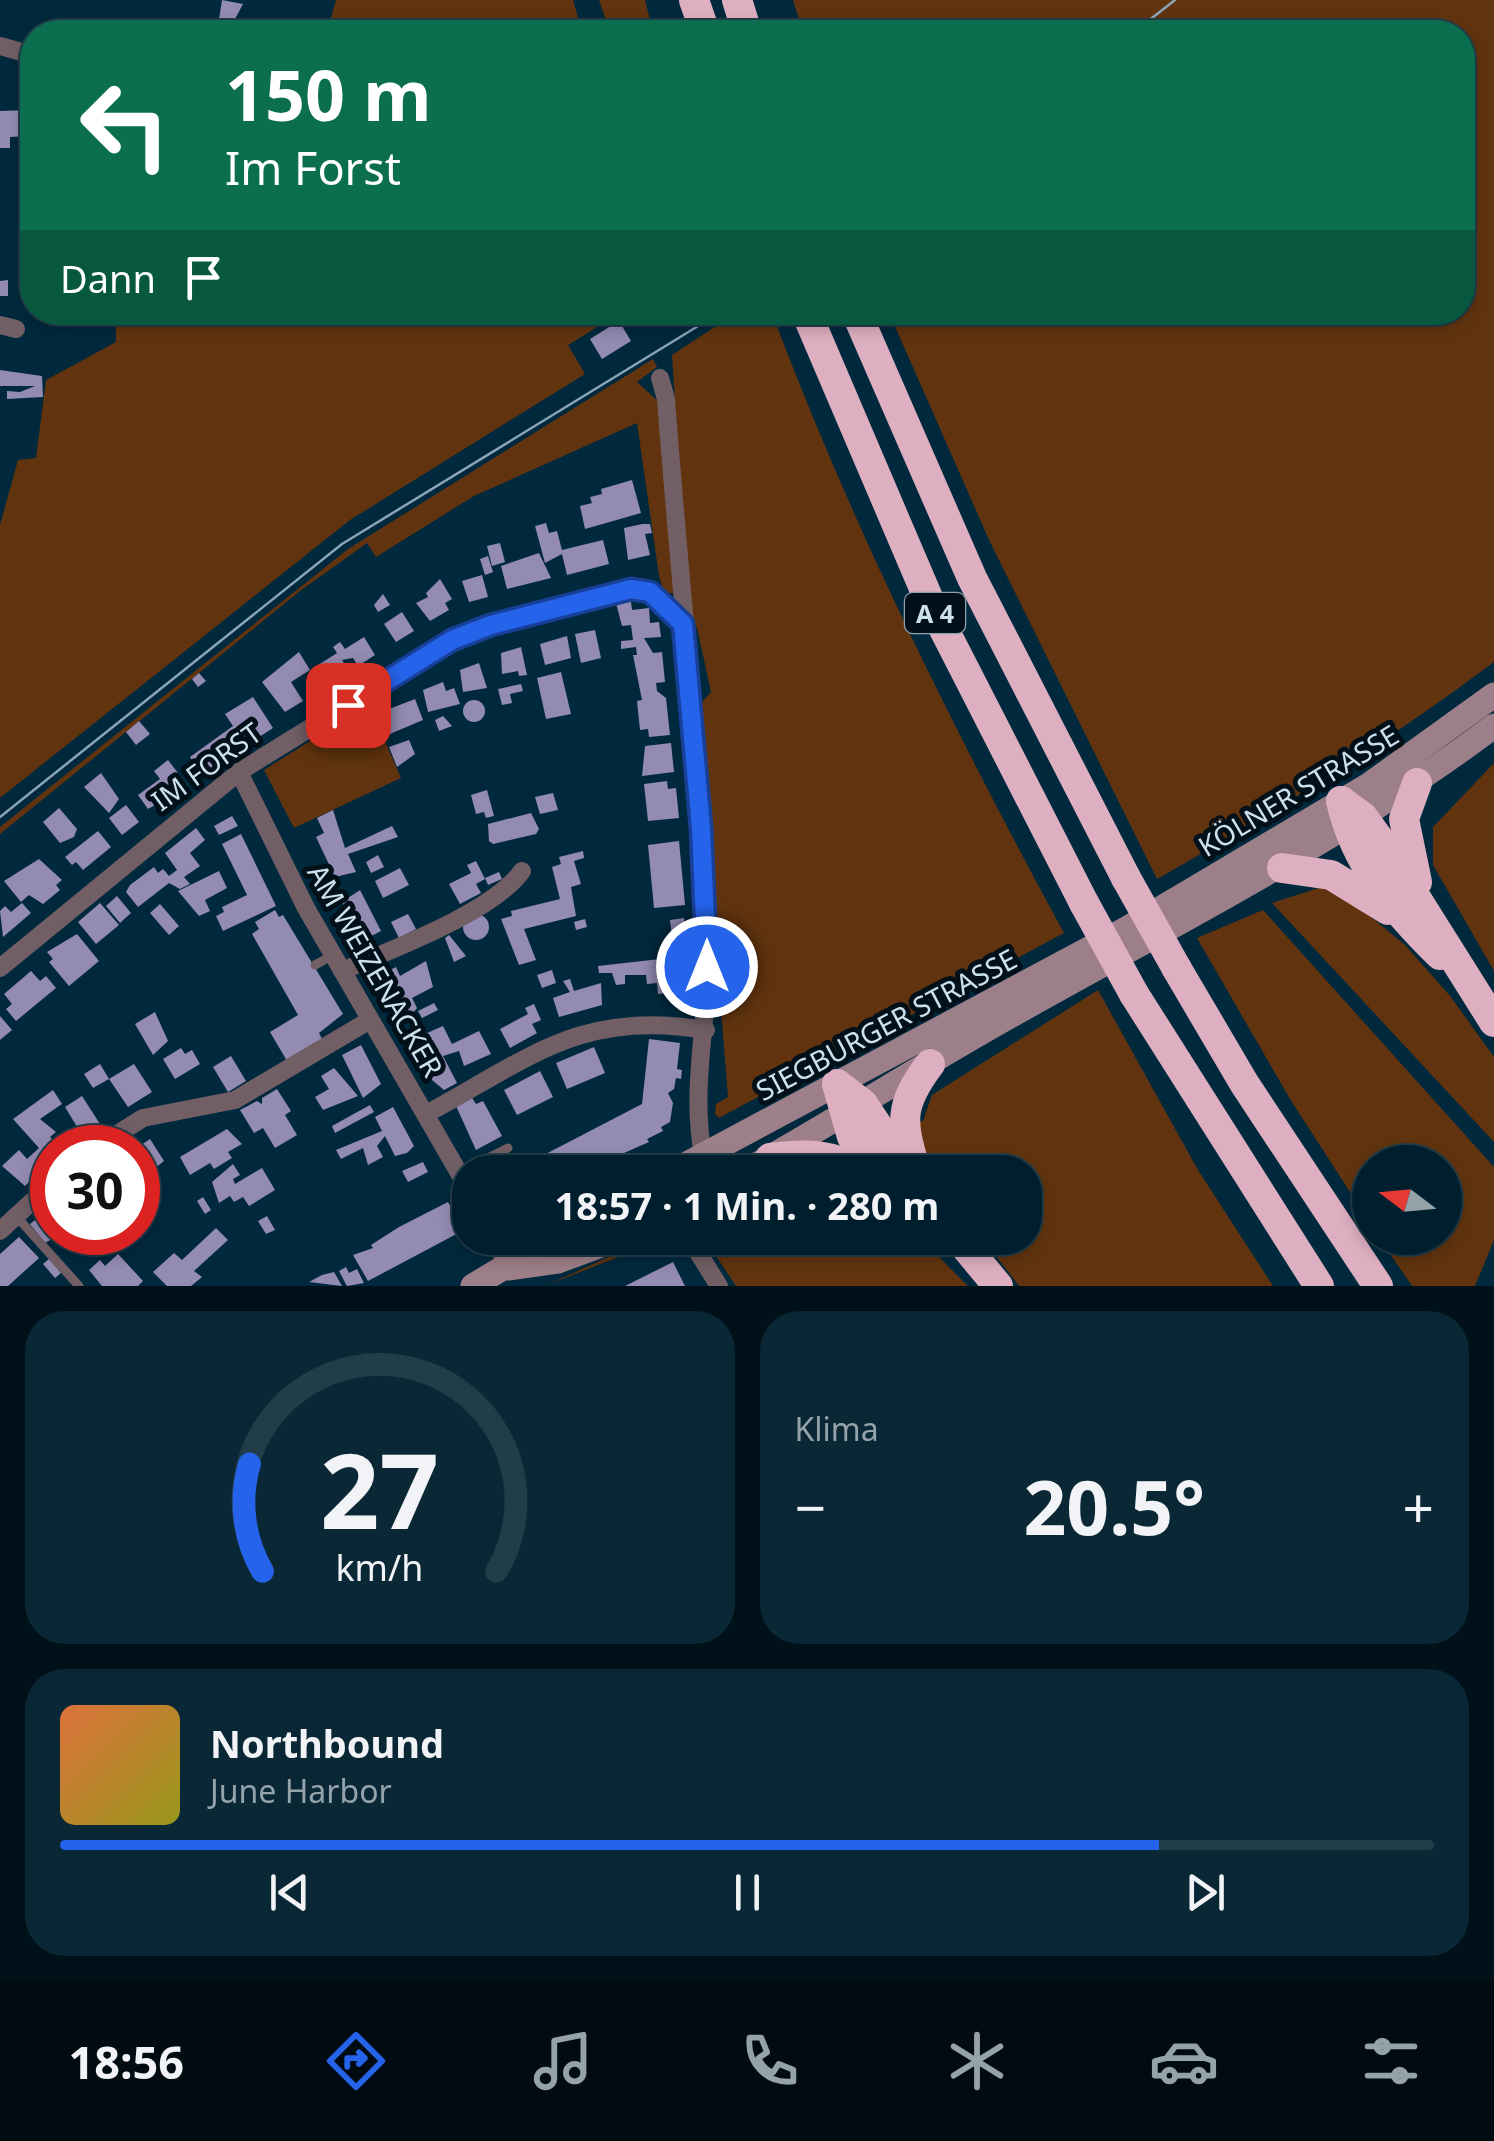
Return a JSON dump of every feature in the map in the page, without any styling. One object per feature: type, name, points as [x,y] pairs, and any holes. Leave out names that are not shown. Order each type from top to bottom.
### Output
[{"type":"highway","name":"A 4","points":[[812,325],[930,600],[1084,903],[1134,994],[1319,1286]]},
{"type":"highway","name":"A 4","points":[[862,325],[972,578],[1126,878],[1244,1082],[1378,1286]]},
{"type":"highway","points":[[1416,782],[1404,831],[1418,917]]},
{"type":"highway","points":[[1350,815],[1355,852],[1418,917],[1494,1022]]},
{"type":"highway","points":[[1282,868],[1318,870],[1418,917]]},
{"type":"highway","points":[[910,1155],[903,1116],[906,1100],[930,1064]]},
{"type":"highway","points":[[837,1084],[854,1110],[897,1155]]},
{"type":"highway","points":[[854,1110],[852,1137],[867,1155]]},
{"type":"highway","points":[[799,1155],[830,1155]]},
{"type":"highway","points":[[972,1255],[998,1286]]},
{"type":"main road","name":"KÖLNER STRASSE","points":[[1185,918],[1282,868],[1494,694]]},
{"type":"main road","name":"KÖLNER STRASSE","points":[[1128,928],[1416,782],[1482,745],[1494,726]]},
{"type":"main road","name":"SIEGBURGER STRASSE","points":[[775,1155],[1185,918]]},
{"type":"main road","name":"SIEGBURGER STRASSE","points":[[703,1155],[1128,928]]},
{"type":"main road","points":[[472,1286],[527,1255]]},
{"type":"main road","points":[[508,1268],[558,1262],[576,1255]]},
{"type":"street","points":[[660,378],[666,400],[708,935],[706,1030],[696,1100],[703,1155]]},
{"type":"street","name":"IM FORST","points":[[0,968],[239,772],[452,640],[491,625],[631,589],[650,592],[683,624]]},
{"type":"street","name":"AM WEIZENACKER","points":[[239,772],[338,963],[452,1158]]},
{"type":"street","points":[[338,963],[421,937],[504,891],[522,871]]},
{"type":"street","points":[[132,1125],[143,1118],[235,1100],[370,1020]]},
{"type":"street","points":[[428,1114],[586,1030],[656,1023],[706,1030]]},
{"type":"street","points":[[0,1231],[30,1203]]},
{"type":"street","points":[[502,1255],[508,1268]]},
{"type":"street","points":[[700,1255],[719,1284]]},
{"type":"lane","points":[[316,966],[338,963]]},
{"type":"lane","points":[[494,1155],[508,1148]]},
{"type":"lane","points":[[16,1216],[79,1286]]},
{"type":"shaded area","points":[[336,0],[573,0],[579,20],[330,20]]},
{"type":"shaded area","points":[[599,0],[645,0],[650,20],[606,20]]},
{"type":"shaded area","points":[[793,0],[1494,0],[1494,662],[1329,776],[1157,879],[990,542],[894,325],[1475,325],[1475,20],[799,20]]},
{"type":"shaded area","points":[[116,325],[600,325],[568,345],[585,374],[350,520],[0,798],[0,525],[18,460],[36,458],[46,380],[116,342]]},
{"type":"shaded area","points":[[718,325],[777,325],[836,472],[907,628],[1064,933],[719,1118],[715,1114],[716,1104],[728,1097],[697,708],[711,692],[697,628],[689,615],[672,355]]},
{"type":"shaded area","points":[[653,359],[657,367],[637,382],[658,401],[674,593],[664,593],[659,576],[637,423],[474,496],[376,557],[367,543],[300,591],[0,834],[0,827],[348,549]]},
{"type":"shaded area","points":[[369,704],[401,778],[294,828],[264,770]]},
{"type":"shaded area","points":[[1494,763],[1494,971],[1433,865],[1433,827]]},
{"type":"shaded area","points":[[1331,884],[1405,945],[1451,997],[1494,1057],[1494,1142],[1272,903]]},
{"type":"shaded area","points":[[1263,910],[1494,1167],[1494,1240],[1475,1286],[1412,1286],[1391,1255],[1462,1255],[1462,1145],[1352,1145],[1352,1195],[1290,1099],[1197,938]]},
{"type":"shaded area","points":[[1098,990],[1198,1170],[1273,1286],[1019,1286],[995,1255],[1042,1255],[1042,1155],[926,1155],[911,1121],[923,1121],[932,1095]]},
{"type":"shaded area","points":[[613,1255],[623,1255],[547,1285]]},
{"type":"shaded area","points":[[715,1255],[937,1255],[968,1286],[736,1286]]},
{"type":"building","points":[[222,0],[243,4],[235,19],[238,20],[219,20]]},
{"type":"building","points":[[20,110],[20,137],[10,137],[10,148],[0,148],[0,111]]},
{"type":"building","points":[[8,280],[8,296],[0,296],[0,281]]},
{"type":"building","points":[[613,325],[621,325],[631,341],[602,359],[590,339]]},
{"type":"building","points":[[0,370],[42,376],[43,397],[7,399],[7,391],[20,392],[35,386],[0,386]]},
{"type":"building","points":[[632,480],[641,513],[585,529],[580,506],[592,503],[590,497],[602,494],[601,489]]},
{"type":"building","points":[[546,523],[549,533],[557,531],[562,550],[603,540],[609,564],[567,575],[562,554],[545,563],[535,526]]},
{"type":"building","points":[[650,524],[652,533],[645,534],[650,555],[628,560],[624,528]]},
{"type":"building","points":[[500,543],[505,562],[492,566],[487,546]]},
{"type":"building","points":[[539,553],[551,578],[507,589],[501,566]]},
{"type":"building","points":[[488,556],[493,572],[485,575],[480,559]]},
{"type":"building","points":[[482,575],[488,597],[469,602],[462,581]]},
{"type":"building","points":[[440,579],[452,599],[445,603],[449,610],[430,621],[416,603],[428,597],[426,593]]},
{"type":"building","points":[[383,594],[390,605],[378,612],[374,605]]},
{"type":"building","points":[[631,602],[632,610],[649,608],[650,623],[659,622],[661,637],[644,638],[653,653],[662,652],[665,682],[656,683],[657,691],[666,698],[670,735],[649,737],[648,729],[640,730],[637,701],[642,700],[633,655],[637,655],[636,647],[621,649],[621,641],[633,640],[631,625],[622,626],[616,603]]},
{"type":"building","points":[[402,612],[414,631],[396,642],[384,624]]},
{"type":"building","points":[[595,630],[601,658],[581,663],[575,634]]},
{"type":"building","points":[[567,636],[571,658],[545,665],[540,644]]},
{"type":"building","points":[[364,637],[375,655],[358,666],[353,658],[342,660],[349,671],[323,688],[312,669],[337,653],[333,647],[340,642],[345,649]]},
{"type":"building","points":[[521,647],[527,675],[519,676],[518,671],[502,674],[501,653]]},
{"type":"building","points":[[299,652],[310,670],[291,682],[303,701],[285,712],[262,682]]},
{"type":"building","points":[[479,663],[487,688],[463,692],[460,670]]},
{"type":"building","points":[[561,672],[571,714],[546,719],[537,678]]},
{"type":"building","points":[[199,673],[206,681],[198,687],[192,679]]},
{"type":"building","points":[[443,682],[446,691],[454,688],[460,704],[428,712],[423,690]]},
{"type":"building","points":[[521,684],[523,691],[510,694],[512,703],[502,705],[498,689]]},
{"type":"building","points":[[253,697],[273,728],[248,744],[239,730],[246,745],[208,772],[203,765],[198,769],[190,757],[233,726],[225,714]]},
{"type":"building","points":[[415,699],[423,720],[390,734],[388,728],[384,730],[380,720],[387,717],[384,711]]},
{"type":"building","points":[[474,700],[482,703],[482,719],[474,722],[466,719],[463,711],[466,703]]},
{"type":"building","points":[[443,716],[452,726],[439,731],[435,720]]},
{"type":"building","points":[[139,721],[150,734],[136,745],[126,732]]},
{"type":"building","points":[[409,740],[415,754],[397,767],[389,747]]},
{"type":"building","points":[[671,743],[674,772],[642,776],[645,746]]},
{"type":"building","points":[[168,760],[188,786],[148,809],[138,795],[160,779],[154,771]]},
{"type":"building","points":[[101,773],[119,799],[109,813],[84,787]]},
{"type":"building","points":[[667,781],[668,789],[676,788],[679,818],[648,821],[644,784]]},
{"type":"building","points":[[487,790],[494,816],[486,818],[484,812],[476,814],[471,795]]},
{"type":"building","points":[[553,793],[558,810],[540,814],[535,797]]},
{"type":"building","points":[[126,805],[139,822],[122,835],[109,818]]},
{"type":"building","points":[[59,808],[77,829],[74,837],[60,843],[43,822]]},
{"type":"building","points":[[333,810],[345,848],[392,826],[398,837],[348,854],[356,872],[335,877],[316,837],[324,833],[317,818]]},
{"type":"building","points":[[531,813],[539,829],[536,834],[493,844],[489,841],[488,824]]},
{"type":"building","points":[[232,816],[238,826],[219,835],[214,826]]},
{"type":"building","points":[[196,828],[205,840],[190,853],[200,866],[184,877],[190,884],[180,889],[169,883],[138,907],[126,892],[130,885],[154,867],[158,873],[163,869],[169,876],[177,870],[165,853]]},
{"type":"building","points":[[98,831],[111,847],[83,870],[76,862],[72,865],[65,857]]},
{"type":"building","points":[[241,834],[276,906],[223,931],[216,916],[224,912],[222,907],[247,895],[222,844]]},
{"type":"building","points":[[679,841],[685,905],[654,908],[648,845]]},
{"type":"building","points":[[583,851],[584,858],[574,861],[581,884],[571,887],[576,916],[524,929],[536,960],[519,965],[501,919],[512,916],[511,911],[560,899],[552,867],[561,864],[559,857]]},
{"type":"building","points":[[378,855],[384,867],[371,873],[366,862]]},
{"type":"building","points":[[39,859],[62,880],[56,885],[60,890],[43,904],[29,895],[21,902],[4,881]]},
{"type":"building","points":[[476,861],[485,879],[476,884],[481,893],[460,904],[449,884],[471,873],[467,865]]},
{"type":"building","points":[[400,868],[409,885],[383,898],[375,881]]},
{"type":"building","points":[[219,871],[227,888],[205,900],[210,911],[199,916],[178,891]]},
{"type":"building","points":[[499,872],[502,879],[488,885],[485,878]]},
{"type":"building","points":[[360,890],[381,931],[362,941],[342,902]]},
{"type":"building","points":[[117,896],[131,913],[120,923],[106,906]]},
{"type":"building","points":[[22,903],[31,913],[3,937],[0,911],[5,906],[11,912]]},
{"type":"building","points":[[100,903],[119,925],[96,944],[78,922]]},
{"type":"building","points":[[160,904],[179,926],[169,935],[150,913]]},
{"type":"building","points":[[275,910],[279,917],[283,915],[343,1014],[319,1033],[323,1041],[287,1061],[270,1032],[298,1015],[252,934],[259,929],[255,922]]},
{"type":"building","points":[[408,914],[416,929],[399,938],[391,922]]},
{"type":"building","points":[[476,914],[485,918],[489,927],[485,936],[476,940],[467,936],[463,927],[467,918]]},
{"type":"building","points":[[684,918],[686,936],[672,937],[670,920]]},
{"type":"building","points":[[585,919],[587,927],[576,930],[574,922]]},
{"type":"building","points":[[77,934],[99,961],[69,986],[49,962],[53,959],[47,952]]},
{"type":"building","points":[[449,935],[466,956],[454,962],[445,938]]},
{"type":"building","points":[[660,959],[660,967],[684,964],[687,991],[658,994],[657,983],[647,984],[646,975],[625,975],[625,984],[616,985],[612,973],[599,973],[598,966]]},
{"type":"building","points":[[426,961],[433,987],[412,998],[417,1008],[413,1013],[398,1017],[377,977],[396,967],[400,976]]},
{"type":"building","points":[[552,970],[556,983],[542,988],[537,975]]},
{"type":"building","points":[[31,971],[40,981],[46,976],[56,988],[16,1021],[6,1009],[12,1004],[4,994]]},
{"type":"building","points":[[570,979],[574,991],[601,983],[602,1005],[559,1017],[553,998],[570,992],[563,981]]},
{"type":"building","points":[[434,1003],[438,1010],[422,1018],[418,1011]]},
{"type":"building","points":[[534,1004],[541,1020],[532,1024],[537,1033],[510,1048],[500,1029],[528,1014],[525,1008]]},
{"type":"building","points":[[155,1012],[168,1041],[153,1055],[135,1024]]},
{"type":"building","points":[[0,1016],[12,1030],[0,1040]]},
{"type":"building","points":[[443,1026],[452,1044],[479,1031],[491,1054],[464,1066],[459,1051],[443,1056],[457,1083],[444,1090],[432,1080],[411,1034],[423,1028],[425,1034]]},
{"type":"building","points":[[649,1039],[680,1043],[677,1069],[682,1070],[681,1079],[676,1078],[674,1089],[668,1093],[673,1103],[670,1122],[661,1127],[663,1131],[619,1155],[544,1155],[642,1104]]},
{"type":"building","points":[[361,1045],[381,1084],[363,1098],[342,1055]]},
{"type":"building","points":[[594,1047],[605,1073],[567,1089],[556,1063]]},
{"type":"building","points":[[181,1048],[185,1054],[192,1050],[200,1064],[175,1079],[163,1059]]},
{"type":"building","points":[[231,1056],[246,1081],[228,1092],[213,1067]]},
{"type":"building","points":[[100,1064],[109,1079],[93,1088],[84,1074]]},
{"type":"building","points":[[134,1064],[152,1092],[128,1107],[109,1079]]},
{"type":"building","points":[[334,1068],[358,1096],[323,1110],[315,1097],[329,1089],[321,1076]]},
{"type":"building","points":[[540,1071],[553,1097],[517,1115],[504,1090]]},
{"type":"building","points":[[277,1089],[291,1111],[285,1115],[297,1135],[275,1148],[263,1128],[254,1133],[240,1110],[257,1101],[262,1104],[262,1098]]},
{"type":"building","points":[[53,1090],[62,1104],[40,1119],[47,1125],[30,1125],[30,1138],[13,1119]]},
{"type":"building","points":[[82,1096],[100,1124],[76,1125],[65,1107]]},
{"type":"building","points":[[472,1098],[476,1104],[483,1101],[502,1136],[476,1150],[456,1106]]},
{"type":"building","points":[[370,1105],[374,1112],[335,1133],[332,1126]]},
{"type":"building","points":[[393,1107],[414,1146],[407,1153],[395,1156],[385,1136],[377,1146],[383,1157],[368,1165],[363,1148],[341,1159],[336,1150],[382,1131],[375,1117]]},
{"type":"building","points":[[227,1129],[242,1144],[228,1152],[232,1158],[214,1169],[210,1163],[190,1175],[180,1157]]},
{"type":"building","points":[[19,1150],[27,1159],[30,1156],[30,1181],[25,1186],[2,1166]]},
{"type":"building","points":[[423,1162],[428,1172],[408,1182],[402,1171]]},
{"type":"building","points":[[233,1164],[240,1175],[233,1179],[235,1184],[262,1168],[275,1190],[249,1206],[243,1197],[234,1202],[230,1196],[219,1203],[212,1182]]},
{"type":"building","points":[[203,1197],[211,1210],[205,1214],[197,1201]]},
{"type":"building","points":[[448,1202],[452,1209],[452,1236],[368,1281],[353,1255],[373,1248],[371,1245]]},
{"type":"building","points":[[267,1216],[275,1230],[266,1234],[258,1221]]},
{"type":"building","points":[[216,1228],[228,1240],[194,1271],[202,1277],[191,1286],[167,1286],[153,1272],[174,1253],[182,1260]]},
{"type":"building","points":[[19,1237],[30,1249],[30,1255],[39,1258],[8,1286],[0,1286],[0,1254]]},
{"type":"building","points":[[119,1255],[143,1281],[138,1286],[102,1286],[89,1270],[100,1260],[105,1266]]},
{"type":"building","points":[[49,1259],[61,1273],[55,1278],[43,1264]]},
{"type":"building","points":[[673,1262],[685,1286],[625,1286]]},
{"type":"building","points":[[346,1267],[349,1273],[357,1269],[364,1283],[347,1286],[339,1271]]},
{"type":"building","points":[[334,1272],[342,1286],[309,1282],[322,1275]]},
{"type":"tram line","points":[[1149,20],[1175,0]]},
{"type":"tram line","points":[[0,817],[342,544],[700,325]]},
{"type":"route","points":[[348,705],[452,640],[491,625],[631,589],[650,592],[661,600],[683,624],[701,828],[707,967]]}]
